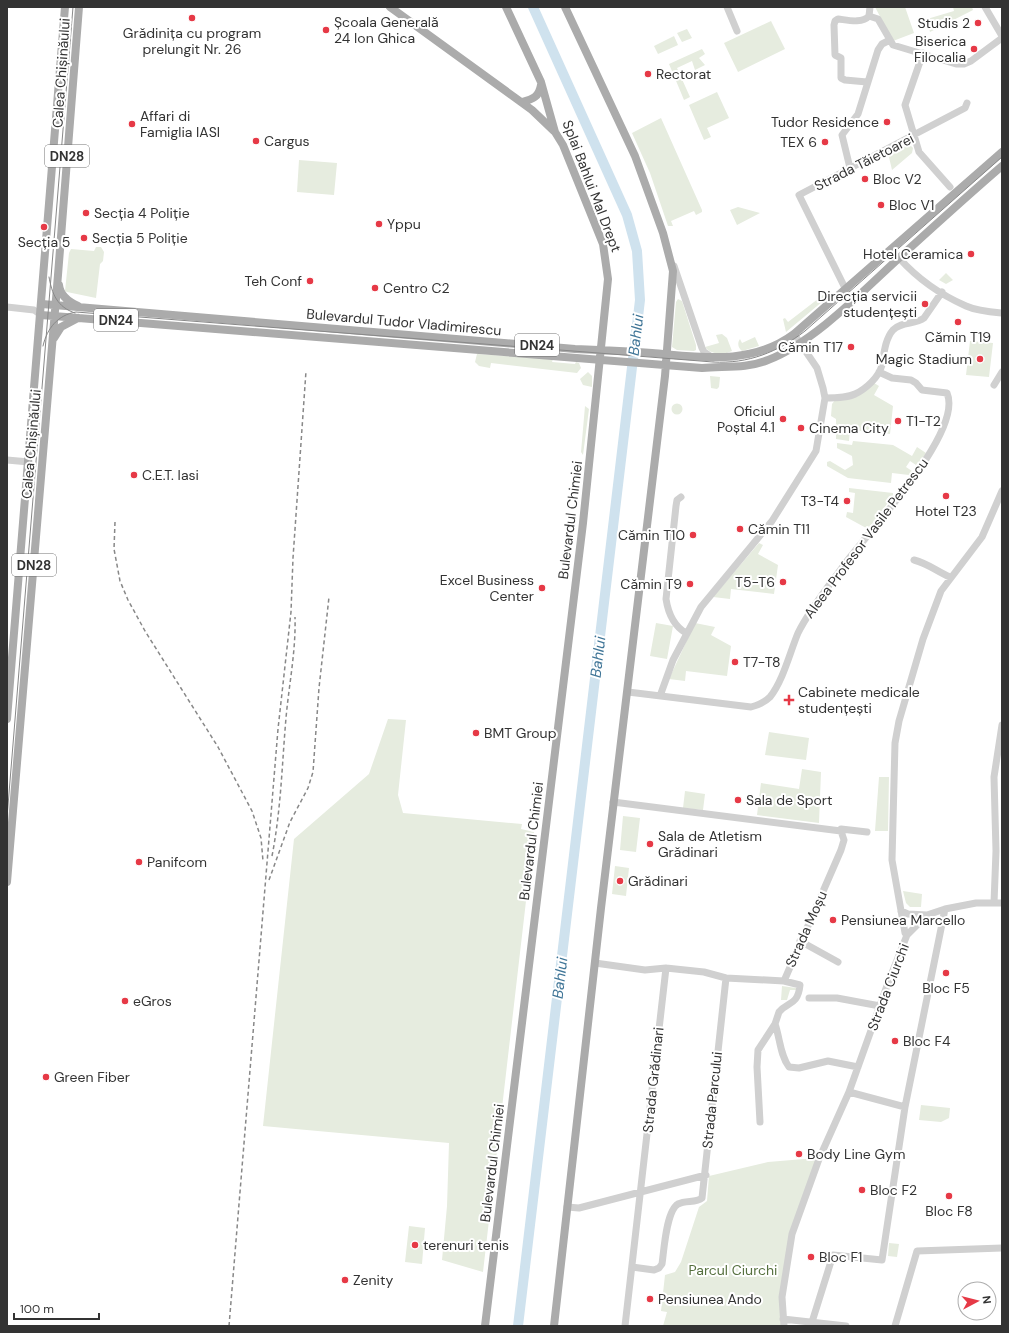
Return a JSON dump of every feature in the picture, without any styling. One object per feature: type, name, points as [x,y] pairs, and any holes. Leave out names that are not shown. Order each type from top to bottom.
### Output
[{"type":"main road","name":"Calea Chișinăului","points":[[7,719],[65,7]]},
{"type":"main road","name":"Calea Chișinăului","points":[[7,882],[10,827],[13,815],[56,306],[79,7]]},
{"type":"main road","points":[[390,7],[522,102],[541,117],[555,132]]},
{"type":"main road","name":"Splai Bahlui Mal Drept","points":[[506,7],[541,82],[555,132],[563,145],[603,244],[606,256],[608,279],[599,359]]},
{"type":"main road","points":[[554,1326],[613,802],[628,692],[665,376],[673,286],[673,271],[670,255],[635,156],[565,7]]},
{"type":"main road","points":[[522,102],[537,97],[540,93],[541,82]]},
{"type":"main road","name":"Bulevardul Tudor Vladimirescu","points":[[42,304],[600,350],[713,358],[737,357],[764,351],[794,334],[1002,152]]},
{"type":"main road","name":"Bulevardul Tudor Vladimirescu","points":[[41,315],[666,365],[726,368],[748,366],[767,361],[800,343],[866,289],[1002,166]]},
{"type":"main road","points":[[58,275],[62,294],[70,302],[82,308]]},
{"type":"main road","points":[[52,341],[65,324],[81,318]]},
{"type":"main road","name":"Bulevardul Chimiei","points":[[485,1326],[583,523],[598,386],[599,359]]},
{"type":"main road","points":[[7,806],[13,815]]},
{"type":"street","points":[[727,7],[737,30]]},
{"type":"street","points":[[867,82],[845,80],[842,78],[842,61],[841,58],[835,55],[834,25],[835,21],[838,19],[866,20],[869,16],[870,7]]},
{"type":"street","points":[[869,16],[878,18],[893,45],[956,64],[964,64],[971,61],[1002,37],[985,7]]},
{"type":"street","points":[[850,168],[842,136],[858,114],[878,50],[882,44],[890,40]]},
{"type":"street","points":[[923,53],[905,103],[919,152],[950,187]]},
{"type":"street","name":"Strada Tăietoarei","points":[[846,290],[799,195],[915,136],[966,108],[968,103]]},
{"type":"street","points":[[670,255],[702,348],[704,352],[713,358]]},
{"type":"street","points":[[899,258],[919,278],[966,307],[979,311],[1002,313]]},
{"type":"street","points":[[824,398],[855,394],[872,381],[879,372],[887,340],[892,331],[902,324],[911,321],[921,321],[942,292]]},
{"type":"street","points":[[34,310],[42,304]]},
{"type":"street","points":[[7,308],[34,310],[41,315]]},
{"type":"street","points":[[660,696],[666,677],[686,633],[709,596],[772,521],[816,452],[819,442],[824,398],[821,378],[817,368],[794,334]]},
{"type":"street","name":"Aleea Profesor Vasile Petrescu","points":[[628,692],[751,707],[765,701],[770,696],[778,682],[798,633],[814,607],[854,551],[917,473],[933,447],[949,413],[947,392],[922,390],[911,380],[892,378],[879,372]]},
{"type":"street","points":[[994,385],[1002,372]]},
{"type":"street","points":[[7,460],[29,462]]},
{"type":"street","name":"Strada Ciurchi","points":[[783,1323],[782,1297],[792,1234],[819,1159],[849,1092],[907,935],[905,933],[892,860],[896,743],[899,721],[923,639],[938,597],[950,577],[982,537],[1000,502],[1002,491]]},
{"type":"street","points":[[681,497],[676,506],[666,598],[667,608],[677,627],[686,633]]},
{"type":"street","points":[[914,560],[931,565],[934,570],[950,577]]},
{"type":"street","points":[[994,903],[996,852],[994,777],[1002,725]]},
{"type":"street","points":[[613,802],[841,831],[841,829],[867,832]]},
{"type":"street","name":"Strada Moșu","points":[[760,1122],[757,1067],[758,1050],[775,1024],[779,1012],[792,1004],[800,990],[800,985],[784,981],[800,941],[841,850],[844,840],[841,831]]},
{"type":"street","points":[[901,911],[908,914],[927,915],[960,905],[1002,903]]},
{"type":"street","points":[[812,1322],[833,1255],[882,1260],[905,1107],[945,909]]},
{"type":"street","points":[[907,935],[927,915]]},
{"type":"street","points":[[800,941],[838,962]]},
{"type":"street","points":[[595,963],[645,970],[666,968],[704,972],[726,978],[784,981]]},
{"type":"street","name":"Strada Grădinari","points":[[625,1326],[666,968]]},
{"type":"street","name":"Strada Parcului","points":[[632,1267],[654,1270],[661,1266],[670,1218],[676,1206],[680,1203],[699,1201],[702,1198],[706,1175],[726,978]]},
{"type":"street","points":[[809,998],[837,998],[880,1006]]},
{"type":"street","points":[[775,1024],[783,1054],[789,1067],[799,1068],[828,1061],[858,1067]]},
{"type":"street","points":[[849,1092],[905,1107]]},
{"type":"street","points":[[567,1207],[579,1208],[706,1175]]},
{"type":"street","points":[[895,1326],[917,1251],[1002,1248]]},
{"type":"street","points":[[783,1323],[812,1322],[846,1326]]},
{"type":"green space","points":[[875,7],[905,7],[914,33],[893,41]]},
{"type":"green space","points":[[953,7],[972,7],[973,10],[930,32],[927,19],[954,11]]},
{"type":"green space","points":[[771,21],[785,49],[738,72],[724,43]]},
{"type":"green space","points":[[687,29],[692,38],[682,42],[677,33]]},
{"type":"green space","points":[[674,36],[678,45],[658,54],[654,46]]},
{"type":"green space","points":[[702,49],[705,54],[699,58],[705,65],[695,70],[692,61],[677,68],[690,97],[684,100],[669,64]]},
{"type":"green space","points":[[717,92],[729,118],[707,128],[711,137],[704,140],[689,105]]},
{"type":"green space","points":[[661,118],[702,210],[702,212],[696,215],[694,211],[671,221],[673,226],[668,226],[650,173],[632,133]]},
{"type":"green space","points":[[909,144],[913,148],[912,153],[892,170],[888,153]]},
{"type":"green space","points":[[299,160],[337,163],[334,195],[297,192]]},
{"type":"green space","points":[[738,207],[760,213],[737,225],[730,210]]},
{"type":"green space","points":[[96,247],[101,247],[104,252],[103,261],[100,264],[96,298],[65,291],[69,253],[71,249],[94,251]]},
{"type":"green space","points":[[946,273],[953,280],[946,284],[939,280]]},
{"type":"green space","points":[[827,292],[829,296],[786,332],[783,319],[785,318],[788,322]]},
{"type":"green space","points":[[678,299],[682,301],[696,345],[696,350],[694,351],[677,350],[672,347],[676,302]]},
{"type":"green space","points":[[722,334],[727,338],[732,351],[718,354],[711,352],[705,347],[719,343],[716,335]]},
{"type":"green space","points":[[755,337],[759,346],[741,350],[738,344],[740,339],[742,343]]},
{"type":"green space","name":"Magic Stadium","points":[[970,341],[993,343],[989,377],[966,375]]},
{"type":"green space","points":[[477,354],[553,359],[552,362],[575,364],[576,362],[579,363],[581,368],[577,373],[491,363],[490,368],[479,366],[475,362]]},
{"type":"green space","points":[[588,372],[592,376],[592,387],[583,385],[580,379]]},
{"type":"green space","points":[[710,376],[720,377],[719,387],[717,389],[711,388]]},
{"type":"green space","points":[[874,383],[879,386],[874,395],[893,406],[890,434],[850,430],[849,441],[836,439],[836,419],[831,416],[832,404],[835,400]]},
{"type":"green space","points":[[677,403],[681,405],[683,409],[681,413],[677,415],[673,413],[671,409],[673,405]]},
{"type":"green space","points":[[585,406],[589,409],[583,455],[581,452]]},
{"type":"green space","points":[[853,441],[893,445],[912,456],[917,447],[926,453],[920,464],[918,462],[916,465],[910,461],[906,467],[912,471],[909,475],[892,473],[891,483],[848,478],[827,466],[827,462],[830,461],[845,470],[853,465],[852,456],[837,448],[837,443],[852,445]]},
{"type":"green space","points":[[849,488],[893,493],[893,496],[868,529],[846,517],[847,512],[853,513],[855,493],[849,492]]},
{"type":"green space","points":[[759,543],[763,545],[758,554],[778,565],[774,594],[731,589],[730,599],[713,597]]},
{"type":"green space","points":[[656,623],[673,626],[667,659],[650,656]]},
{"type":"green space","points":[[695,623],[715,627],[711,635],[731,646],[727,676],[686,671],[685,681],[669,679]]},
{"type":"green space","points":[[388,719],[406,720],[398,795],[403,813],[522,824],[521,829],[534,832],[483,1272],[442,1260],[447,1206],[449,1143],[263,1126],[294,839],[369,774]]},
{"type":"green space","points":[[769,732],[809,738],[806,760],[765,755]]},
{"type":"green space","points":[[802,769],[821,772],[819,823],[757,815],[761,783],[799,789]]},
{"type":"green space","points":[[879,777],[889,777],[888,831],[875,831]]},
{"type":"green space","points":[[685,791],[705,794],[703,810],[683,808]]},
{"type":"green space","points":[[623,816],[640,818],[636,852],[620,850]]},
{"type":"green space","name":"Grădinari","points":[[615,866],[629,868],[626,896],[612,894]]},
{"type":"green space","points":[[903,891],[922,894],[921,907],[910,907],[906,903]]},
{"type":"green space","points":[[782,986],[796,988],[796,990],[790,990],[787,1000],[781,1000]]},
{"type":"green space","points":[[921,1105],[950,1108],[949,1118],[941,1122],[919,1120]]},
{"type":"green space","name":"Parcul Ciurchi","points":[[819,1159],[807,1191],[786,1267],[784,1326],[663,1326],[667,1312],[661,1311],[665,1275],[675,1272],[681,1262],[699,1207],[707,1201],[709,1176],[768,1162]]},
{"type":"green space","name":"terenuri tenis","points":[[409,1226],[425,1228],[422,1264],[405,1262]]},
{"type":"green space","points":[[889,1243],[899,1244],[897,1257],[888,1256]]},
{"type":"waterway","name":"Bahlui","points":[[518,1326],[640,300],[637,251],[627,215],[533,7]]},
{"type":"tram line","points":[[7,818],[73,7]]},
{"type":"tram line","points":[[43,346],[47,334],[54,323],[64,316],[76,312],[713,362],[750,359],[773,351],[805,331],[1002,157]]},
{"type":"tram line","points":[[49,277],[56,299],[64,307],[75,313]]},
{"type":"railway","points":[[229,1326],[278,729],[291,612],[293,558],[306,371]]},
{"type":"railway","points":[[115,522],[114,549],[120,581],[128,600],[145,631],[218,747],[252,811],[261,838],[263,861]]},
{"type":"railway","points":[[269,880],[290,822],[308,788],[313,772],[319,688],[329,597]]},
{"type":"railway","points":[[272,856],[279,804],[286,718],[292,668],[295,617]]},
{"type":"place","name":"Grădinița cu program prelungit Nr. 26","points":[[192,18]]},
{"type":"place","name":"Studis 2","points":[[978,23]]},
{"type":"place","name":"Școala Generală 24 Ion Ghica","points":[[326,30]]},
{"type":"place","name":"Biserica Filocalia","points":[[974,49]]},
{"type":"place","name":"Rectorat","points":[[648,74]]},
{"type":"place","name":"Tudor Residence","points":[[887,122]]},
{"type":"place","name":"Affari di Famiglia IASI","points":[[132,124]]},
{"type":"place","name":"Cargus","points":[[256,141]]},
{"type":"place","name":"TEX 6","points":[[825,142]]},
{"type":"place","name":"Bloc V2","points":[[865,179]]},
{"type":"place","name":"Bloc V1","points":[[881,205]]},
{"type":"place","name":"Secția 4 Poliție","points":[[86,213]]},
{"type":"place","name":"Yppu","points":[[379,224]]},
{"type":"place","name":"Secția 5","points":[[44,227]]},
{"type":"place","name":"Secția 5 Poliție","points":[[84,238]]},
{"type":"place","name":"Hotel Ceramica","points":[[971,254]]},
{"type":"place","name":"Teh Conf","points":[[310,281]]},
{"type":"place","name":"Centro C2","points":[[375,288]]},
{"type":"place","name":"Direcția servicii studențești","points":[[925,304]]},
{"type":"place","name":"Cămin T19","points":[[958,322]]},
{"type":"place","name":"Cămin T17","points":[[851,347]]},
{"type":"place","name":"Magic Stadium","points":[[980,359]]},
{"type":"place","name":"Oficiul Poștal 4.1","points":[[783,419]]},
{"type":"place","name":"T1-T2","points":[[898,421]]},
{"type":"place","name":"Cinema City","points":[[801,428]]},
{"type":"place","name":"C.E.T. Iasi","points":[[134,475]]},
{"type":"place","name":"Hotel T23","points":[[946,496]]},
{"type":"place","name":"T3-T4","points":[[847,501]]},
{"type":"place","name":"Cămin T11","points":[[740,529]]},
{"type":"place","name":"Cămin T10","points":[[693,535]]},
{"type":"place","name":"T5-T6","points":[[783,582]]},
{"type":"place","name":"Cămin T9","points":[[690,584]]},
{"type":"place","name":"Excel Business Center","points":[[542,588]]},
{"type":"place","name":"T7-T8","points":[[735,662]]},
{"type":"place","name":"Cabinete medicale studențești","points":[[789,700]]},
{"type":"place","name":"BMT Group","points":[[476,733]]},
{"type":"place","name":"Sala de Sport","points":[[738,800]]},
{"type":"place","name":"Sala de Atletism Grădinari","points":[[650,844]]},
{"type":"place","name":"Panifcom","points":[[139,862]]},
{"type":"place","name":"Grădinari","points":[[620,881]]},
{"type":"place","name":"Pensiunea Marcello","points":[[833,920]]},
{"type":"place","name":"Bloc F5","points":[[946,973]]},
{"type":"place","name":"eGros","points":[[125,1001]]},
{"type":"place","name":"Bloc F4","points":[[895,1041]]},
{"type":"place","name":"Green Fiber","points":[[46,1077]]},
{"type":"place","name":"Body Line Gym","points":[[799,1154]]},
{"type":"place","name":"Bloc F2","points":[[862,1190]]},
{"type":"place","name":"Bloc F8","points":[[949,1196]]},
{"type":"place","name":"terenuri tenis","points":[[415,1245]]},
{"type":"place","name":"Bloc F1","points":[[811,1257]]},
{"type":"place","name":"Zenity","points":[[345,1280]]},
{"type":"place","name":"Pensiunea Ando","points":[[650,1299]]}]
